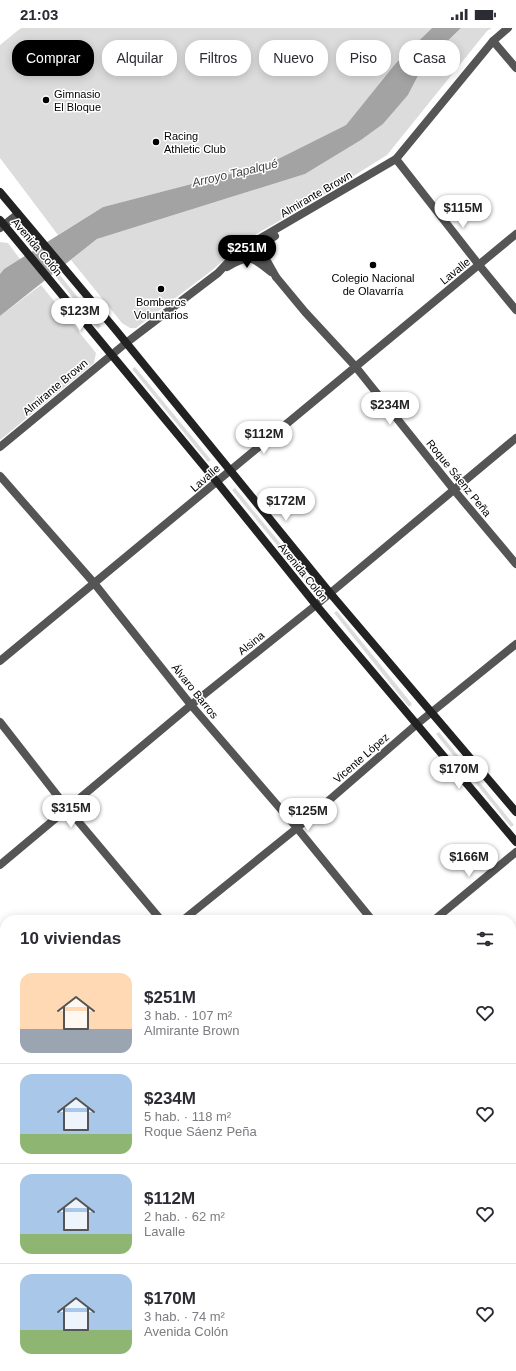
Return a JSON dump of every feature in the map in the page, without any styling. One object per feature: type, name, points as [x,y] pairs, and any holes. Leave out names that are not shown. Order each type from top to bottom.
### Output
[{"type":"main road","name":"Avenida Colón","points":[[0,192],[28,227],[78,284],[330,593],[433,712],[516,812]]},
{"type":"main road","name":"Avenida Colón","points":[[1,224],[15,238],[64,296],[316,605],[516,842]]},
{"type":"street","name":"Almirante Brown","points":[[0,446],[126,343],[218,273],[231,259],[252,243],[396,159],[493,41],[508,28]]},
{"type":"street","points":[[493,41],[516,68]]},
{"type":"street","points":[[396,159],[516,310]]},
{"type":"street","points":[[1,224],[18,214]]},
{"type":"street","points":[[276,277],[267,261],[264,248],[267,241],[283,230],[296,218]]},
{"type":"street","name":"Lavalle","points":[[0,661],[516,234]]},
{"type":"street","points":[[218,273],[241,259],[250,258],[257,260],[276,277]]},
{"type":"street","name":"Roque Sáenz Peña","points":[[276,277],[305,312],[355,366],[454,490],[516,564]]},
{"type":"street","name":"Alsina","points":[[0,865],[191,705],[316,605],[516,438]]},
{"type":"street","name":"Álvaro Barros","points":[[0,476],[94,584],[191,705],[297,828],[368,915]]},
{"type":"street","name":"Vicente López","points":[[189,915],[297,828],[417,724],[516,644]]},
{"type":"street","points":[[0,722],[67,808],[157,915]]},
{"type":"street","points":[[440,915],[516,852]]},
{"type":"shaded area","name":"Racing Athletic Club","points":[[21,28],[432,28],[420,40],[399,40],[399,60],[391,69],[391,40],[336,40],[336,76],[386,76],[346,125],[268,164],[103,207],[58,235],[0,158],[0,45]]},
{"type":"shaded area","points":[[461,28],[492,28],[487,31],[460,64],[460,40],[449,40]]},
{"type":"shaded area","points":[[418,76],[451,76],[387,155],[309,204],[251,237],[211,271],[136,328],[130,328],[122,323],[71,260],[97,239],[305,174],[361,140],[383,124],[408,95]]},
{"type":"shaded area","points":[[26,233],[101,326],[98,329],[23,236]]},
{"type":"shaded area","points":[[0,242],[8,243],[20,259],[4,269],[0,274]]},
{"type":"shaded area","points":[[41,285],[96,353],[94,363],[0,440],[0,316]]},
{"type":"shaded area","points":[[135,367],[211,460],[208,462],[132,369]]},
{"type":"shaded area","points":[[235,488],[311,581],[308,583],[232,490]]},
{"type":"shaded area","points":[[337,611],[412,704],[409,707],[334,613]]},
{"type":"shaded area","points":[[439,732],[514,825],[511,827],[436,734]]},
{"type":"water","points":[[432,28],[461,28],[449,40],[420,40]]},
{"type":"water","name":"Arroyo Tapalqué","points":[[399,60],[399,76],[418,76],[408,95],[383,124],[361,140],[305,174],[97,239],[0,316],[0,274],[4,269],[103,207],[268,164],[346,125],[386,76],[391,76],[391,69]]},
{"type":"place","name":"Gimnasio El Bloque","points":[[46,100]]},
{"type":"place","name":"Racing Athletic Club","points":[[156,142]]},
{"type":"place","name":"Colegio Nacional de Olavarría","points":[[373,265]]},
{"type":"place","name":"Bomberos Voluntarios","points":[[161,289]]}]
